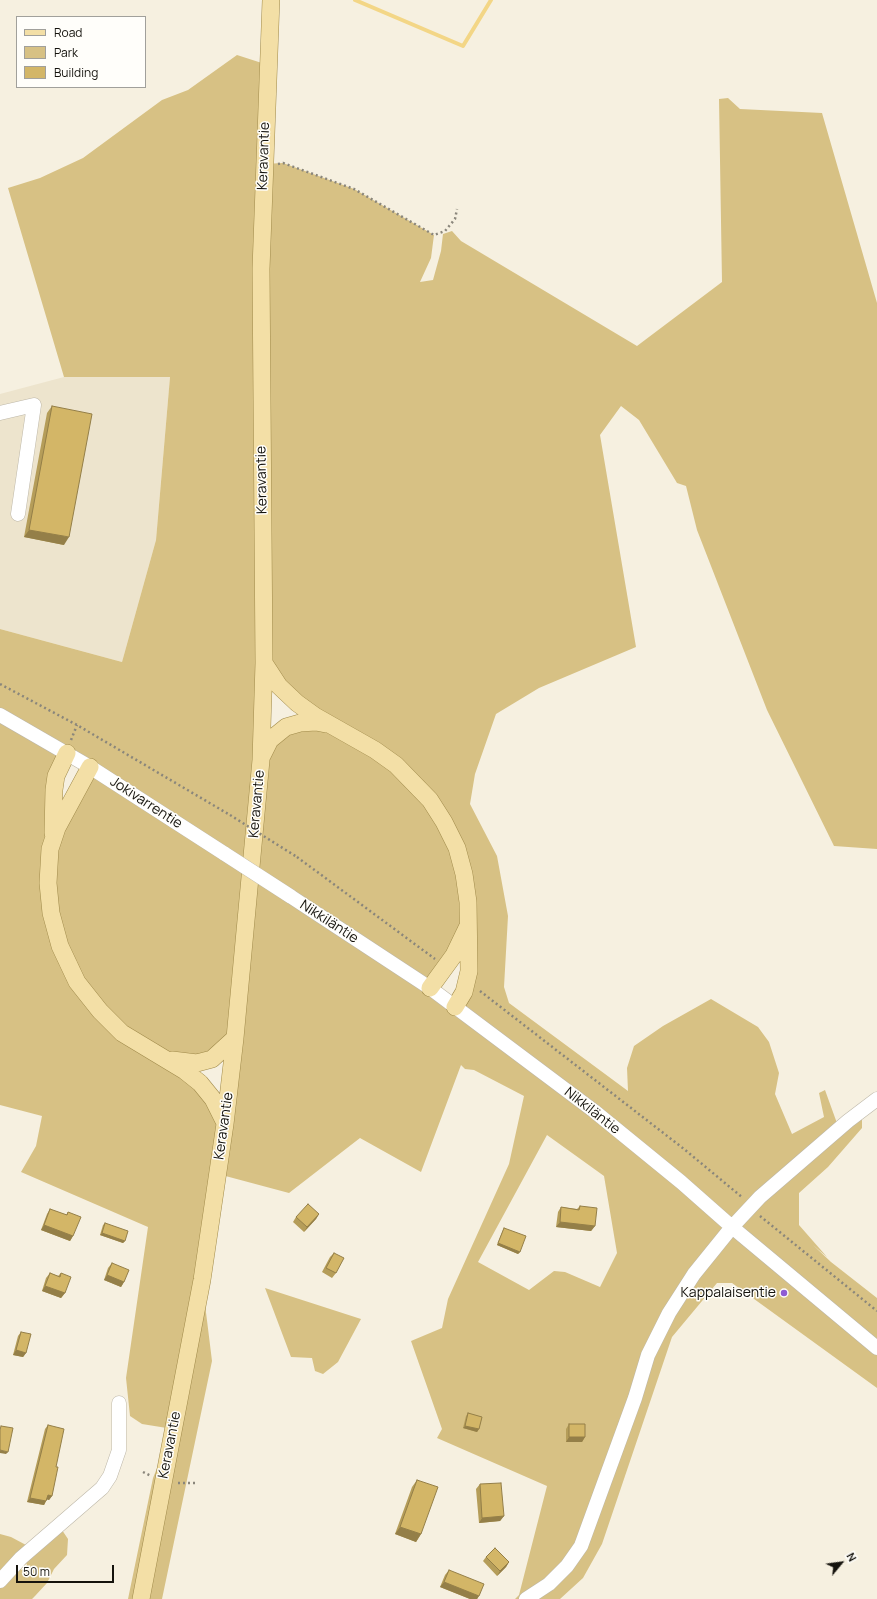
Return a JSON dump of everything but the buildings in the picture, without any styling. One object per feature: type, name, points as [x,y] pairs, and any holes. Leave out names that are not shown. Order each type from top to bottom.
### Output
[{"type":"main road","name":"Keravantie","points":[[141,1599],[202,1280],[225,1124],[235,1038],[261,760],[264,663],[261,285],[264,164],[271,0]]},
{"type":"main road","points":[[264,663],[279,686],[315,716],[375,750],[396,765],[430,800],[444,822],[457,848],[464,874],[469,922],[467,982],[464,992],[454,1007]]},
{"type":"main road","points":[[261,760],[270,740],[286,728],[300,723],[316,722],[331,724]]},
{"type":"main road","points":[[67,753],[56,776],[54,790],[53,837],[48,883],[51,913],[60,946],[77,982],[100,1011],[122,1033],[167,1060],[200,1083],[213,1099],[225,1124]]},
{"type":"main road","points":[[53,837],[90,767]]},
{"type":"main road","points":[[430,988],[461,943],[469,922]]},
{"type":"main road","points":[[167,1060],[197,1063],[212,1059],[235,1038]]},
{"type":"street","points":[[0,413],[34,405],[18,514]]},
{"type":"street","name":"Jokivarrentie","points":[[0,715],[90,767],[290,896]]},
{"type":"street","name":"Nikkiläntie","points":[[290,896],[430,988],[594,1111],[681,1182],[732,1227],[877,1348]]},
{"type":"street","points":[[526,1599],[549,1584],[567,1566],[581,1546],[635,1398],[648,1355],[668,1313],[694,1274],[732,1227],[760,1197],[848,1121],[877,1100]]},
{"type":"street","points":[[0,1581],[21,1558],[102,1488],[110,1476],[119,1450],[119,1402]]},
{"type":"path","points":[[264,164],[283,163],[354,189],[434,235],[445,231],[455,219],[456,209]]},
{"type":"path","points":[[0,684],[76,725],[230,815],[297,857],[437,960]]},
{"type":"path","points":[[475,987],[684,1149],[742,1197]]},
{"type":"path","points":[[759,1216],[877,1312]]},
{"type":"shaded area","points":[[64,377],[170,377],[156,540],[122,662],[0,629],[0,394]]},
{"type":"green space","points":[[237,55],[268,65],[264,164],[283,163],[354,189],[434,235],[431,258],[420,282],[433,280],[441,251],[443,234],[452,231],[461,241],[637,346],[722,282],[719,99],[728,98],[740,109],[822,113],[877,303],[877,849],[834,846],[767,710],[697,530],[686,486],[677,483],[639,420],[621,406],[600,435],[636,647],[539,688],[496,714],[475,774],[470,804],[497,856],[508,916],[504,987],[509,1003],[628,1091],[627,1068],[634,1046],[663,1026],[711,999],[758,1027],[769,1042],[779,1073],[775,1094],[792,1134],[824,1117],[819,1093],[825,1090],[838,1126],[862,1110],[862,1128],[828,1167],[799,1193],[799,1225],[827,1257],[813,1245],[831,1262],[877,1298],[877,1388],[732,1283],[717,1283],[672,1337],[602,1544],[583,1578],[560,1599],[515,1599],[519,1595],[547,1486],[437,1438],[442,1429],[411,1341],[442,1328],[448,1299],[509,1164],[524,1096],[474,1070],[465,1069],[461,1065],[421,1172],[360,1138],[289,1193],[218,1174],[202,1280],[212,1361],[162,1599],[128,1599],[153,1478],[173,1429],[142,1424],[130,1416],[126,1378],[148,1227],[21,1172],[36,1146],[42,1116],[0,1105],[0,629],[122,662],[156,540],[170,377],[64,377],[8,188],[40,178],[83,158],[162,100],[188,90]],"holes":[[[265,664],[316,722],[270,740]],[[67,753],[90,767],[53,823]],[[470,923],[454,1006],[431,988]],[[235,1038],[224,1123],[168,1060],[221,1052]],[[547,1135],[604,1176],[617,1253],[600,1287],[565,1272],[554,1271],[529,1290],[478,1262]]]},
{"type":"green space","points":[[265,1288],[361,1319],[338,1362],[323,1374],[315,1371],[312,1358],[291,1357]]},
{"type":"green space","points":[[62,1530],[68,1539],[67,1555],[54,1569],[47,1583],[32,1599],[0,1599],[0,1534],[11,1537],[26,1545]]},
{"type":"waterway","points":[[355,0],[463,46],[491,0]]},
{"type":"place","name":"Kappalaisentie","points":[[784,1293]]}]
